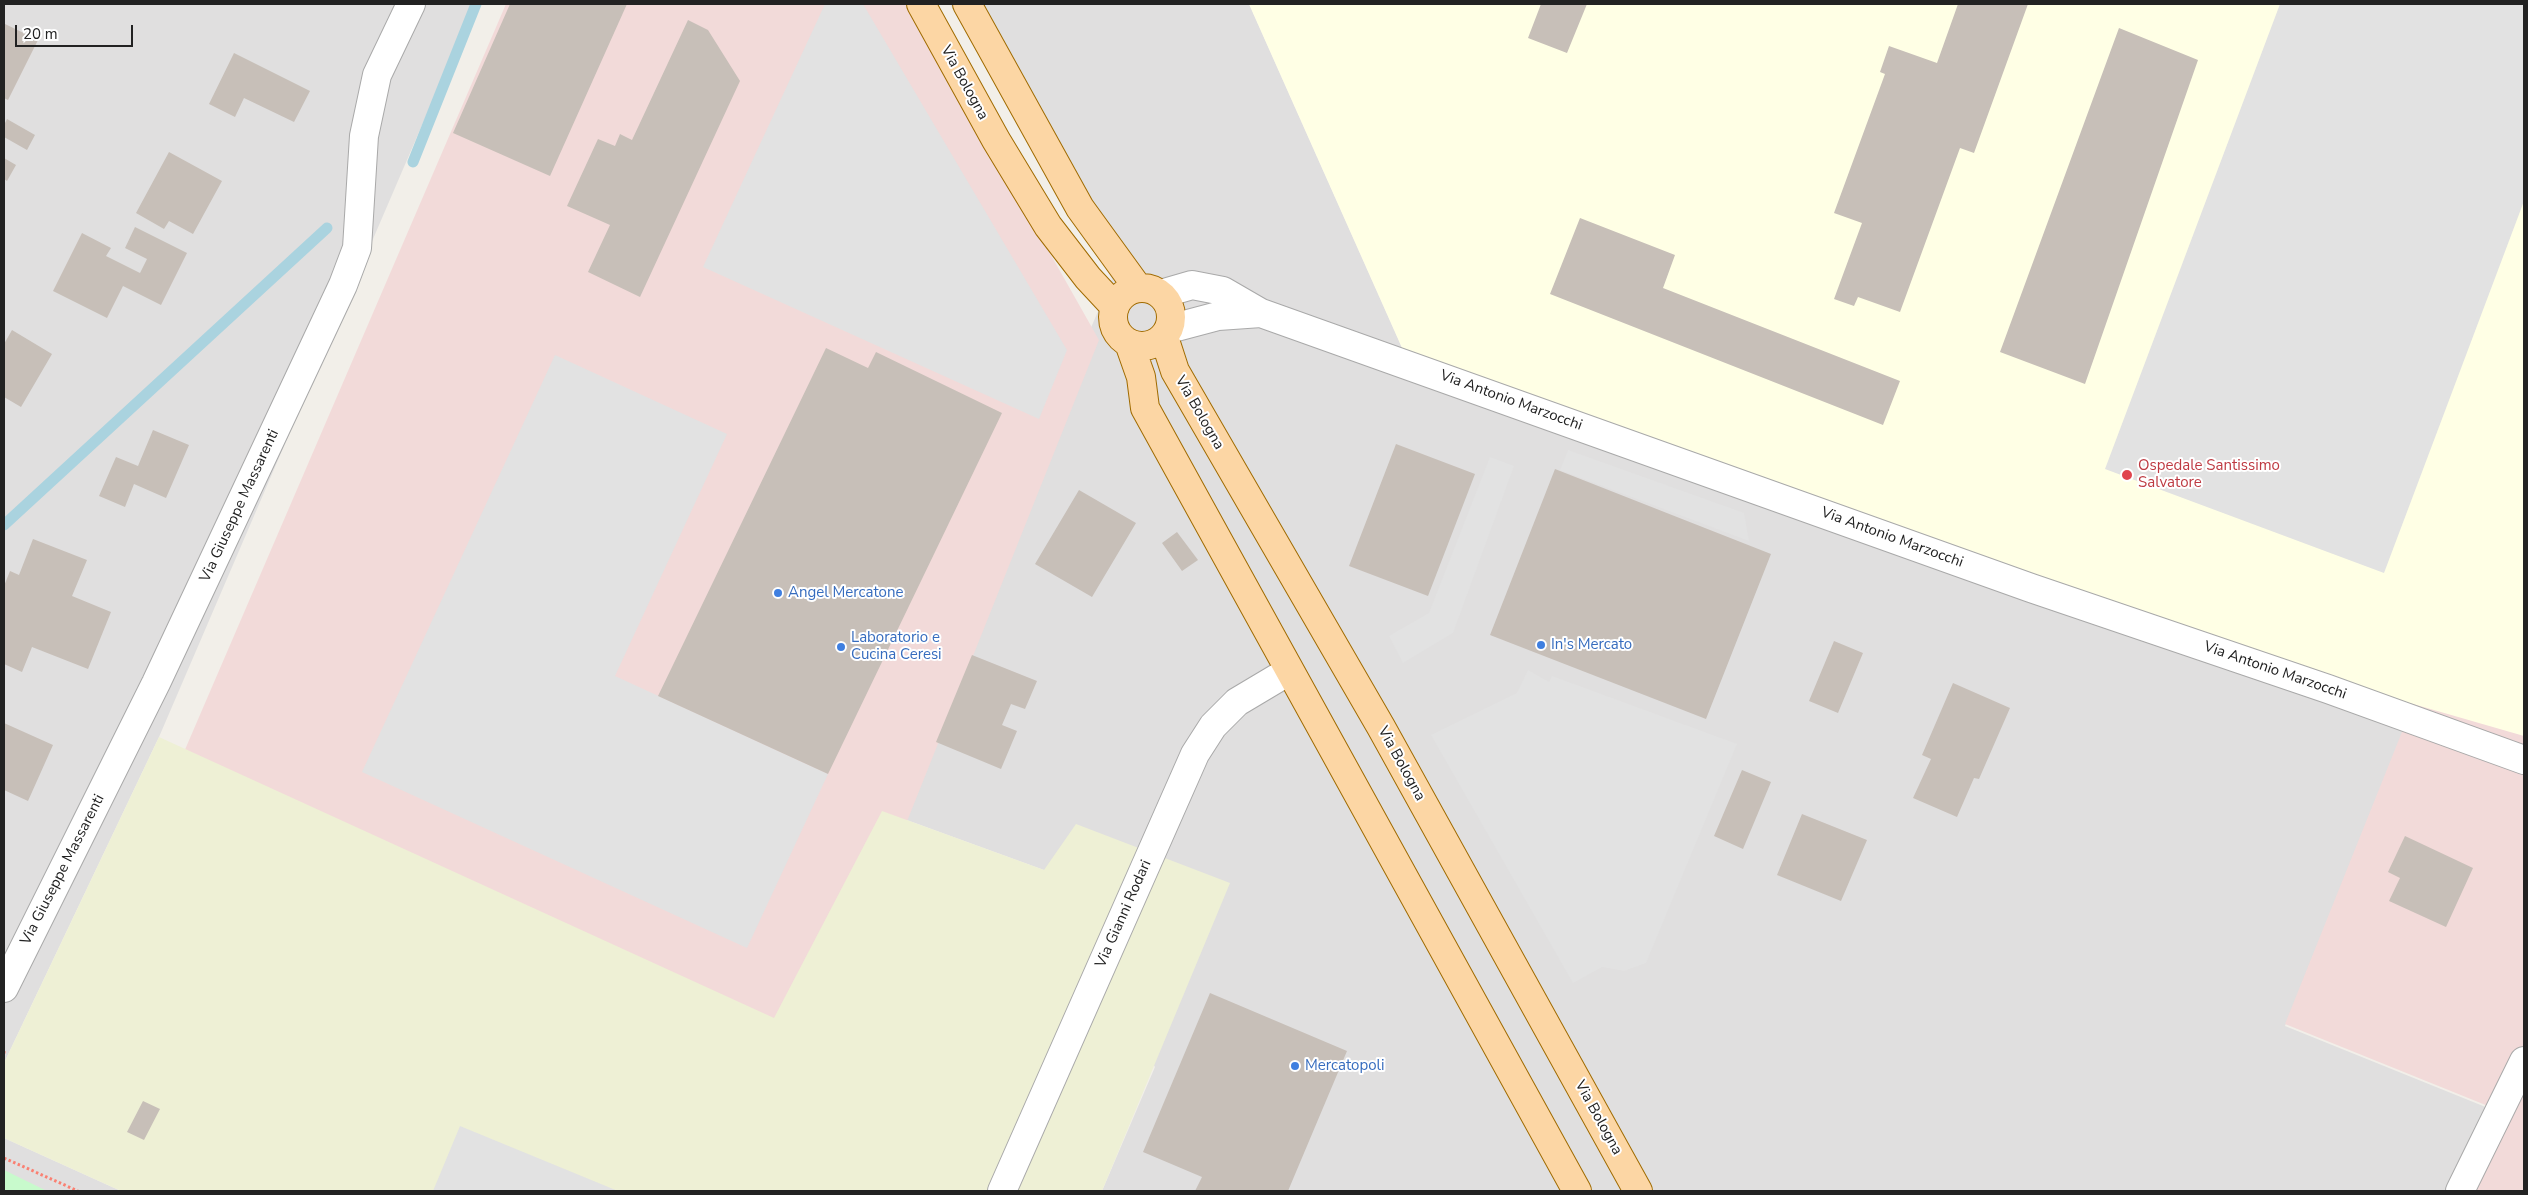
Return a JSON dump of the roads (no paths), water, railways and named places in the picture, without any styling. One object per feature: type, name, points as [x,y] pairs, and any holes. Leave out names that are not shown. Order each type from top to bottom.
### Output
[{"type":"main road","name":"Via Bologna","points":[[921,4],[996,140],[1048,226],[1088,278],[1115,307]]},
{"type":"main road","name":"Via Bologna","points":[[967,4],[1080,208],[1149,291],[1167,300],[1171,309],[1167,333],[1175,370],[1381,727],[1638,1191]]},
{"type":"main road","points":[[1149,291],[1126,293],[1115,307],[1114,326],[1119,335],[1129,343],[1146,346],[1167,333]]},
{"type":"main road","points":[[1129,343],[1141,377],[1145,408],[1577,1191]]},
{"type":"street","name":"Via Giuseppe Massarenti","points":[[4,988],[156,683],[343,286],[357,248],[364,136],[378,75],[411,4]]},
{"type":"street","name":"Via Antonio Marzocchi","points":[[1149,291],[1192,286],[1223,291],[1262,313],[2024,585],[2328,688],[2524,760]]},
{"type":"street","name":"Via Antonio Marzocchi","points":[[1167,333],[1218,316],[1262,313]]},
{"type":"street","name":"Via Gianni Rodari","points":[[1002,1191],[1195,754],[1213,726],[1237,702],[1290,671]]},
{"type":"street","points":[[2460,1191],[2524,1061]]},
{"type":"waterway","points":[[413,162],[476,4]]},
{"type":"waterway","points":[[4,525],[327,228]]},
{"type":"place","name":"Ospedale Santissimo Salvatore","points":[[2127,475]]},
{"type":"place","name":"Angel Mercatone","points":[[778,593]]},
{"type":"place","name":"In's Mercato","points":[[1541,645]]},
{"type":"place","name":"Laboratorio e Cucina Ceresi","points":[[841,647]]},
{"type":"place","name":"Mercatopoli","points":[[1295,1066]]}]
